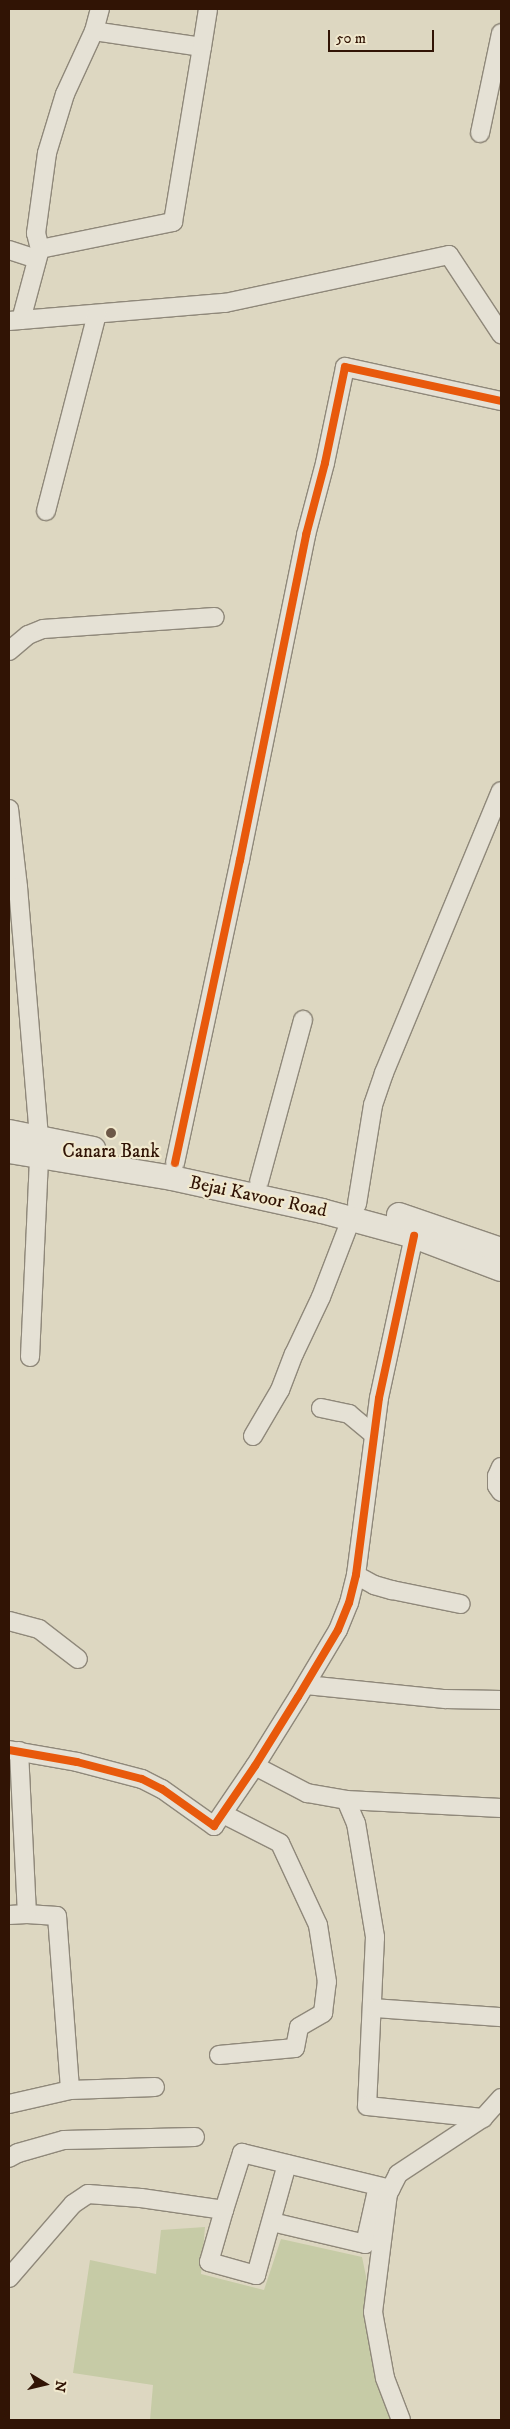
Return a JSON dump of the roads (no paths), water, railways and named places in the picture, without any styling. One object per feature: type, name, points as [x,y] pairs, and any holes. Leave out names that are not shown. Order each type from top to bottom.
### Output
[{"type":"main road","name":"Bejai Kavoor Road","points":[[9,1132],[39,1153],[440,1227],[501,1250]]},
{"type":"main road","name":"Bejai Kavoor Road","points":[[9,1151],[175,1163],[259,1182],[358,1212],[414,1236],[501,1269]]},
{"type":"street","points":[[100,9],[94,31],[64,94],[47,153],[36,233],[39,254],[15,321],[225,303],[449,255],[501,334]]},
{"type":"street","points":[[9,250],[39,254],[173,222],[208,9]]},
{"type":"street","points":[[94,31],[202,47]]},
{"type":"street","points":[[480,133],[501,33]]},
{"type":"street","points":[[46,511],[97,314]]},
{"type":"street","points":[[175,1163],[240,860],[306,534],[345,367],[501,401]]},
{"type":"street","points":[[9,651],[28,635],[42,628],[215,617]]},
{"type":"street","points":[[253,1436],[280,1390],[294,1354],[321,1297],[350,1222],[358,1212],[373,1105],[384,1073],[501,791]]},
{"type":"street","points":[[9,809],[18,886],[39,1153],[30,1357]]},
{"type":"street","points":[[259,1182],[303,1020]]},
{"type":"street","points":[[26,1914],[14,1750],[77,1762],[142,1779],[162,1790],[214,1826],[255,1766],[338,1630],[349,1603],[356,1575],[379,1398],[414,1236]]},
{"type":"street","points":[[321,1408],[349,1414],[374,1435]]},
{"type":"street","points":[[501,1467],[497,1476],[497,1486],[501,1492]]},
{"type":"street","points":[[356,1575],[392,1590],[461,1604]]},
{"type":"street","points":[[9,1621],[38,1629],[78,1659]]},
{"type":"street","points":[[306,1685],[445,1699],[501,1700]]},
{"type":"street","points":[[255,1766],[307,1793],[346,1800],[501,1808]]},
{"type":"street","points":[[346,1800],[356,1823],[376,1937],[374,2008],[367,2106],[483,2118]]},
{"type":"street","points":[[220,2055],[295,2048],[299,2026],[323,2013],[327,1982],[318,1925],[280,1843],[223,1814]]},
{"type":"street","points":[[9,1914],[57,1916],[70,2090]]},
{"type":"street","points":[[374,2008],[501,2017]]},
{"type":"street","points":[[9,2104],[70,2090],[155,2087]]},
{"type":"street","points":[[272,2222],[365,2244],[384,2188],[398,2174],[483,2118],[501,2098]]},
{"type":"street","points":[[9,2158],[18,2153],[64,2140],[195,2137]]},
{"type":"street","points":[[287,2164],[256,2275],[209,2262],[242,2153],[287,2164],[384,2188],[388,2194],[373,2312],[385,2378],[401,2420]]},
{"type":"street","points":[[9,2278],[73,2204],[88,2194],[141,2198],[224,2210]]},
{"type":"place","name":"Canara Bank","points":[[111,1133]]}]
